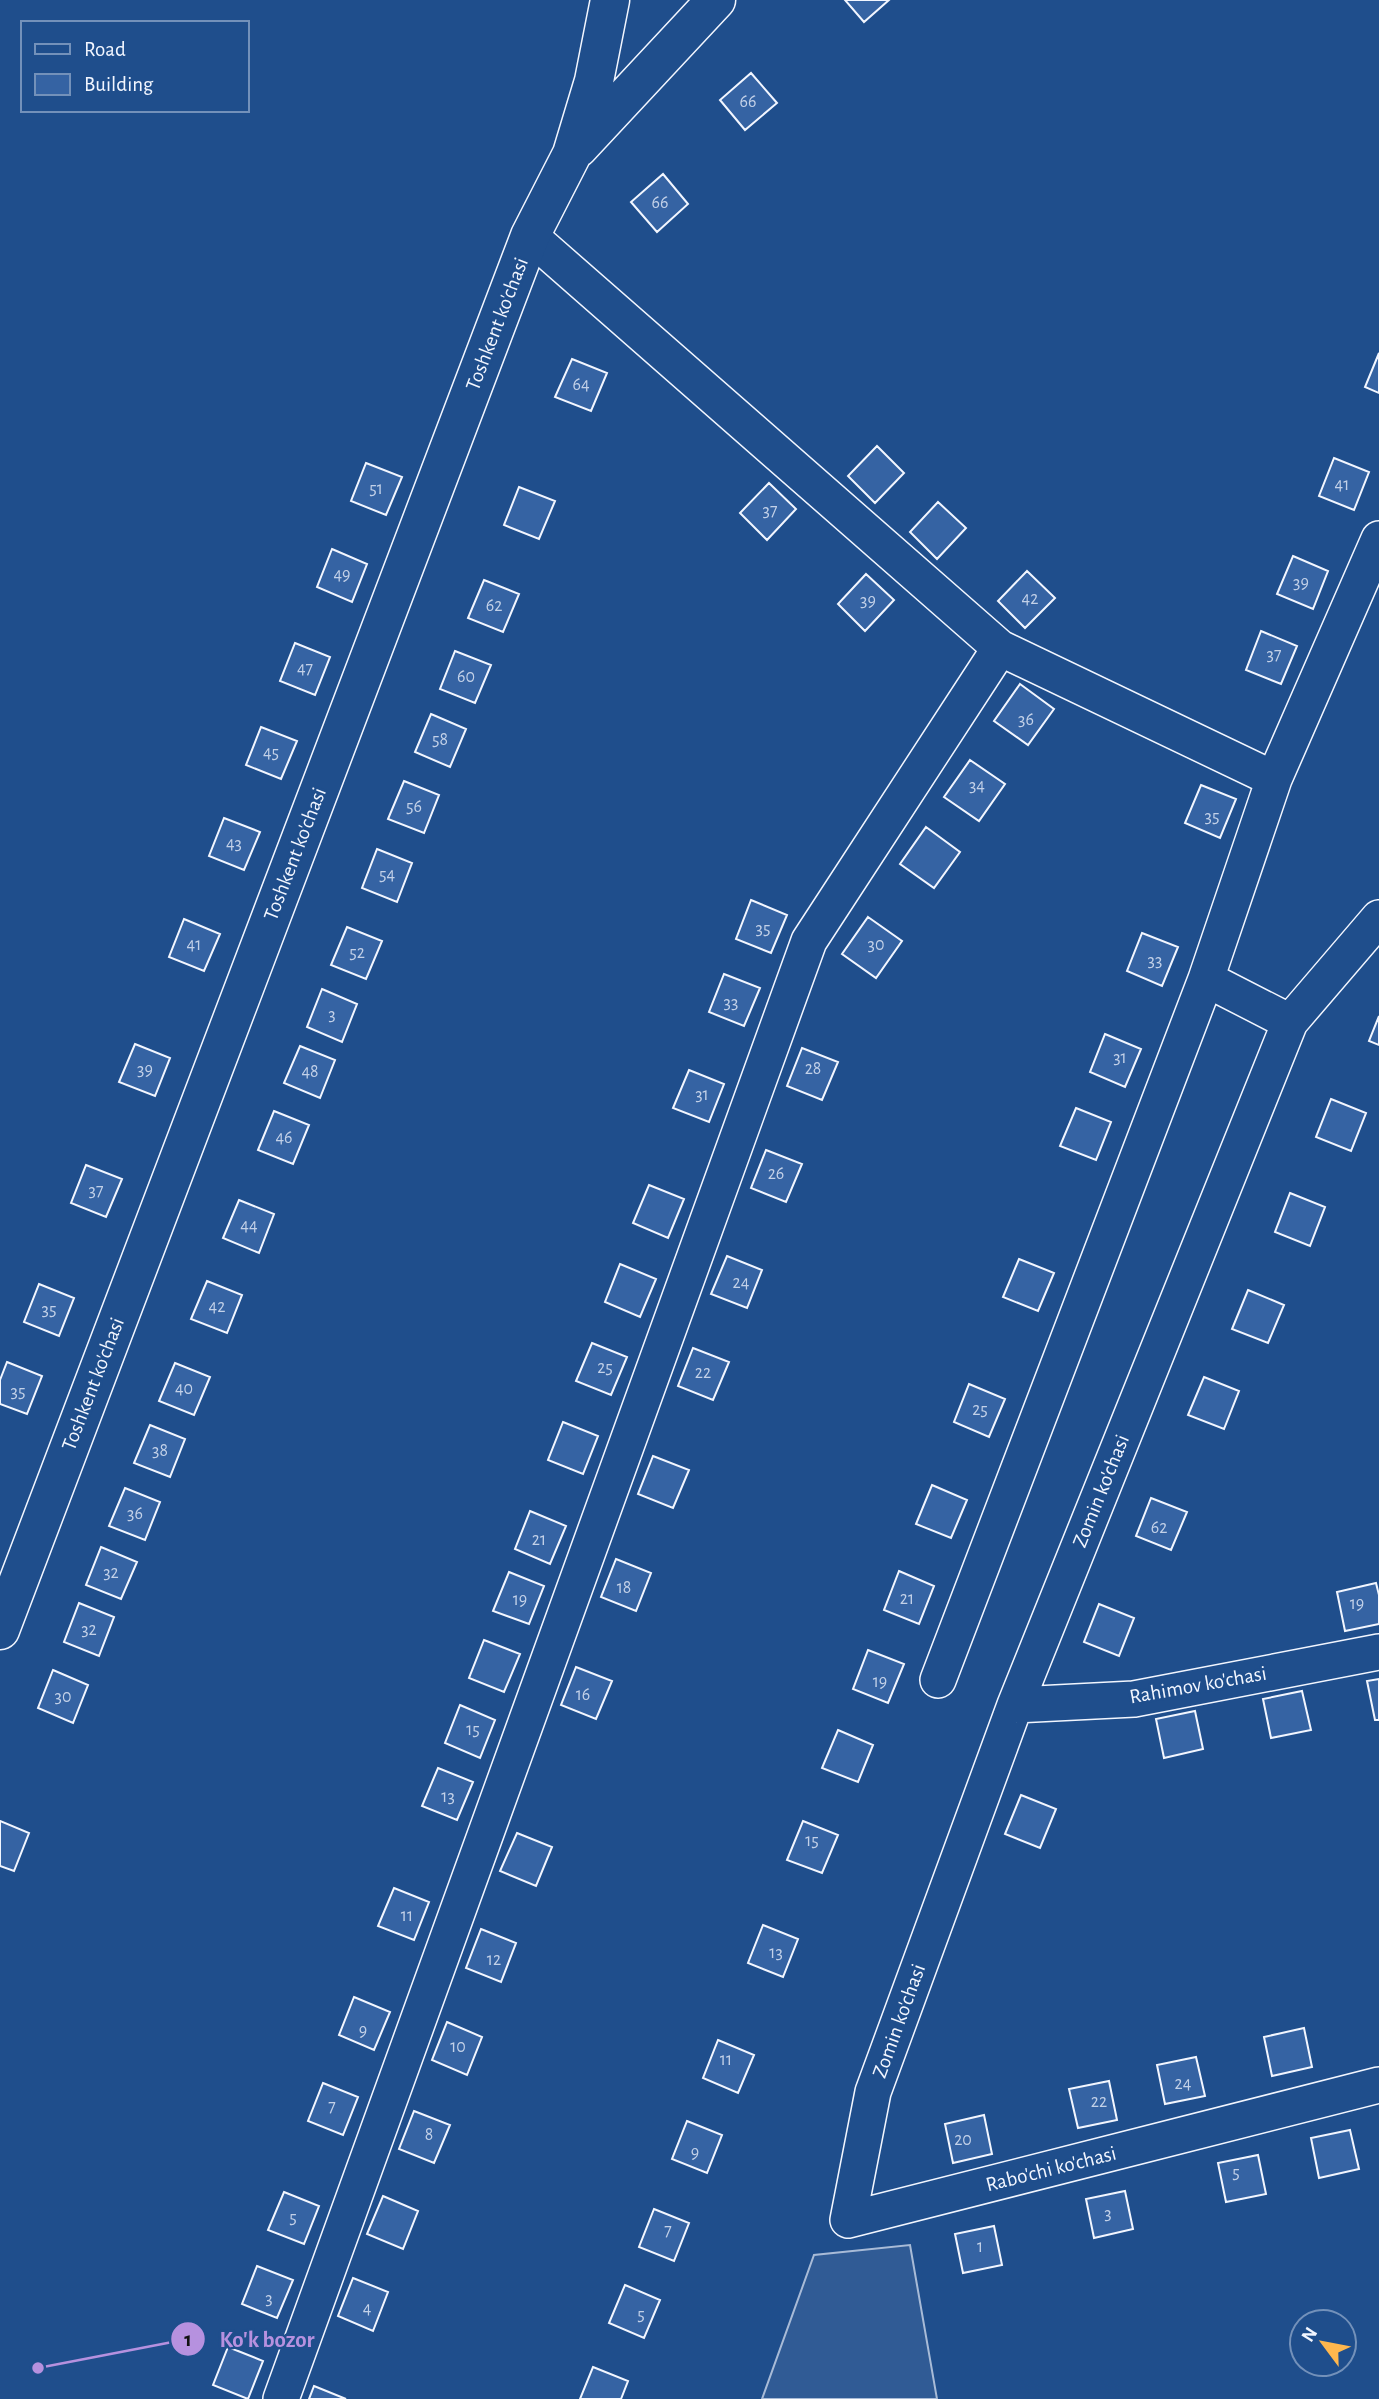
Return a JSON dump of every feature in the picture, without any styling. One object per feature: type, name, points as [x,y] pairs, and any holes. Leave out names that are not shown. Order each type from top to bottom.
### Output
[{"type":"main road","name":"Toshkent ko'chasi","points":[[0,1630],[530,236],[572,154],[594,81],[610,0]]},
{"type":"main road","points":[[572,154],[716,0]]},
{"type":"street","points":[[530,236],[1000,648],[1274,779]]},
{"type":"street","points":[[938,1680],[1206,979],[1274,779],[1379,539]]},
{"type":"street","points":[[281,2399],[809,941],[1000,648]]},
{"type":"street","name":"Zomin ko'chasi","points":[[873,2092],[1015,1705],[1290,1022],[1379,918]]},
{"type":"street","points":[[1206,979],[1290,1022]]},
{"type":"street","name":"Rahimov ko'chasi","points":[[1015,1705],[1134,1699],[1379,1651]]},
{"type":"street","name":"Rabo'chi ko'chasi","points":[[873,2092],[848,2220],[1379,2085]]},
{"type":"shaded area","points":[[910,2245],[937,2399],[762,2399],[814,2255]]},
{"type":"building","points":[[845,0],[889,0],[864,22]]},
{"type":"building","points":[[751,73],[777,103],[745,130],[720,100]]},
{"type":"building","points":[[663,174],[688,204],[657,232],[631,202]]},
{"type":"building","points":[[1379,353],[1379,393],[1365,387]]},
{"type":"building","points":[[572,359],[607,373],[591,411],[555,397]]},
{"type":"building","points":[[877,446],[904,473],[875,503],[848,476]]},
{"type":"building","points":[[1334,458],[1369,472],[1354,510],[1319,496]]},
{"type":"building","points":[[366,463],[402,477],[386,515],[351,501]]},
{"type":"building","points":[[769,483],[796,509],[767,540],[740,513]]},
{"type":"building","points":[[519,487],[555,501],[539,539],[504,525]]},
{"type":"building","points":[[938,502],[966,528],[937,559],[910,532]]},
{"type":"building","points":[[332,549],[367,564],[352,602],[317,587]]},
{"type":"building","points":[[1293,556],[1328,571],[1313,609],[1277,594]]},
{"type":"building","points":[[1027,571],[1055,598],[1025,628],[998,601]]},
{"type":"building","points":[[866,574],[894,600],[865,631],[838,604]]},
{"type":"building","points":[[484,580],[519,594],[503,632],[468,618]]},
{"type":"building","points":[[1261,631],[1297,646],[1281,684],[1246,670]]},
{"type":"building","points":[[295,643],[330,657],[315,695],[280,681]]},
{"type":"building","points":[[455,651],[491,665],[475,703],[440,689]]},
{"type":"building","points":[[1020,684],[1054,709],[1028,745],[994,721]]},
{"type":"building","points":[[431,714],[466,729],[450,767],[415,752]]},
{"type":"building","points":[[261,727],[297,741],[281,779],[246,765]]},
{"type":"building","points":[[970,760],[1005,784],[979,821],[944,797]]},
{"type":"building","points":[[404,781],[439,795],[424,833],[388,819]]},
{"type":"building","points":[[1201,785],[1236,799],[1220,838],[1185,823]]},
{"type":"building","points":[[224,818],[260,832],[244,870],[209,856]]},
{"type":"building","points":[[926,827],[960,852],[934,888],[900,864]]},
{"type":"building","points":[[377,849],[412,863],[397,902],[362,888]]},
{"type":"building","points":[[751,900],[787,915],[771,953],[736,939]]},
{"type":"building","points":[[868,917],[902,941],[876,978],[842,954]]},
{"type":"building","points":[[184,919],[220,934],[204,971],[169,957]]},
{"type":"building","points":[[347,927],[382,941],[366,979],[331,965]]},
{"type":"building","points":[[1142,933],[1178,947],[1162,986],[1127,971]]},
{"type":"building","points":[[724,974],[760,988],[744,1026],[709,1012]]},
{"type":"building","points":[[322,989],[357,1004],[342,1042],[307,1027]]},
{"type":"building","points":[[1379,1016],[1379,1045],[1369,1041]]},
{"type":"building","points":[[1105,1034],[1141,1049],[1125,1087],[1090,1072]]},
{"type":"building","points":[[135,1044],[170,1058],[155,1096],[119,1082]]},
{"type":"building","points":[[300,1046],[335,1060],[320,1098],[284,1083]]},
{"type":"building","points":[[802,1048],[838,1062],[822,1100],[787,1086]]},
{"type":"building","points":[[689,1070],[724,1084],[709,1122],[673,1108]]},
{"type":"building","points":[[1331,1099],[1366,1113],[1351,1151],[1316,1137]]},
{"type":"building","points":[[1076,1108],[1111,1122],[1096,1160],[1060,1146]]},
{"type":"building","points":[[274,1111],[309,1125],[293,1164],[258,1150]]},
{"type":"building","points":[[766,1150],[802,1164],[786,1202],[751,1188]]},
{"type":"building","points":[[86,1165],[122,1179],[106,1217],[71,1203]]},
{"type":"building","points":[[649,1185],[684,1199],[668,1238],[633,1223]]},
{"type":"building","points":[[1290,1193],[1325,1207],[1310,1246],[1275,1232]]},
{"type":"building","points":[[239,1200],[274,1214],[259,1253],[223,1238]]},
{"type":"building","points":[[727,1256],[762,1270],[747,1308],[711,1294]]},
{"type":"building","points":[[1019,1259],[1054,1273],[1038,1311],[1003,1297]]},
{"type":"building","points":[[620,1264],[656,1279],[640,1317],[605,1302]]},
{"type":"building","points":[[207,1281],[242,1295],[227,1333],[191,1319]]},
{"type":"building","points":[[39,1284],[74,1298],[59,1336],[24,1322]]},
{"type":"building","points":[[1248,1290],[1284,1305],[1268,1343],[1232,1329]]},
{"type":"building","points":[[592,1343],[627,1357],[611,1395],[576,1381]]},
{"type":"building","points":[[693,1348],[729,1362],[713,1400],[678,1386]]},
{"type":"building","points":[[7,1362],[42,1376],[27,1414],[0,1404],[0,1380]]},
{"type":"building","points":[[175,1363],[210,1377],[194,1415],[159,1401]]},
{"type":"building","points":[[1204,1377],[1239,1391],[1224,1429],[1188,1415]]},
{"type":"building","points":[[969,1384],[1005,1399],[989,1437],[954,1422]]},
{"type":"building","points":[[563,1422],[598,1436],[583,1474],[548,1460]]},
{"type":"building","points":[[150,1425],[185,1439],[170,1477],[134,1463]]},
{"type":"building","points":[[653,1456],[689,1470],[673,1508],[638,1494]]},
{"type":"building","points":[[932,1485],[967,1500],[951,1538],[916,1524]]},
{"type":"building","points":[[125,1488],[160,1502],[145,1540],[109,1526]]},
{"type":"building","points":[[1151,1498],[1187,1512],[1171,1550],[1136,1536]]},
{"type":"building","points":[[530,1511],[566,1526],[550,1564],[515,1549]]},
{"type":"building","points":[[101,1547],[137,1562],[121,1599],[86,1585]]},
{"type":"building","points":[[616,1559],[651,1573],[636,1611],[601,1597]]},
{"type":"building","points":[[899,1571],[934,1586],[919,1624],[884,1610]]},
{"type":"building","points":[[509,1572],[544,1586],[529,1624],[493,1611]]},
{"type":"building","points":[[1376,1583],[1379,1595],[1379,1624],[1345,1631],[1337,1592]]},
{"type":"building","points":[[79,1603],[114,1617],[99,1656],[64,1642]]},
{"type":"building","points":[[1099,1604],[1134,1618],[1119,1656],[1084,1642]]},
{"type":"building","points":[[484,1640],[520,1654],[504,1692],[469,1678]]},
{"type":"building","points":[[868,1650],[904,1664],[888,1703],[853,1689]]},
{"type":"building","points":[[576,1667],[612,1681],[596,1719],[561,1705]]},
{"type":"building","points":[[53,1670],[88,1685],[73,1723],[38,1708]]},
{"type":"building","points":[[1379,1679],[1379,1720],[1375,1720],[1367,1681]]},
{"type":"building","points":[[1302,1691],[1311,1730],[1271,1738],[1263,1699]]},
{"type":"building","points":[[460,1705],[495,1720],[480,1758],[445,1743]]},
{"type":"building","points":[[1195,1711],[1203,1749],[1164,1758],[1156,1719]]},
{"type":"building","points":[[838,1730],[873,1745],[858,1782],[822,1768]]},
{"type":"building","points":[[438,1768],[473,1782],[457,1820],[422,1806]]},
{"type":"building","points":[[1021,1795],[1056,1809],[1040,1848],[1005,1834]]},
{"type":"building","points":[[0,1821],[29,1833],[14,1871],[0,1866]]},
{"type":"building","points":[[803,1821],[838,1835],[822,1873],[787,1860]]},
{"type":"building","points":[[517,1833],[552,1847],[536,1886],[500,1871]]},
{"type":"building","points":[[394,1888],[429,1902],[414,1940],[378,1926]]},
{"type":"building","points":[[763,1925],[798,1939],[783,1977],[748,1963]]},
{"type":"building","points":[[481,1929],[516,1943],[501,1982],[466,1968]]},
{"type":"building","points":[[354,1997],[390,2012],[374,2050],[339,2035]]},
{"type":"building","points":[[447,2022],[482,2037],[467,2075],[432,2060]]},
{"type":"building","points":[[1304,2028],[1312,2067],[1272,2076],[1264,2037]]},
{"type":"building","points":[[718,2040],[754,2055],[738,2093],[703,2078]]},
{"type":"building","points":[[1196,2057],[1205,2096],[1165,2104],[1157,2065]]},
{"type":"building","points":[[1109,2081],[1117,2120],[1078,2128],[1069,2089]]},
{"type":"building","points":[[323,2083],[358,2097],[343,2135],[308,2121]]},
{"type":"building","points":[[414,2111],[450,2125],[434,2163],[399,2149]]},
{"type":"building","points":[[984,2115],[992,2154],[953,2163],[945,2124]]},
{"type":"building","points":[[687,2121],[722,2135],[707,2173],[672,2159]]},
{"type":"building","points":[[1350,2130],[1359,2169],[1319,2178],[1311,2138]]},
{"type":"building","points":[[1258,2155],[1266,2194],[1226,2202],[1218,2163]]},
{"type":"building","points":[[1125,2191],[1133,2229],[1094,2238],[1086,2199]]},
{"type":"building","points":[[284,2192],[319,2206],[304,2244],[268,2230]]},
{"type":"building","points":[[383,2196],[418,2211],[403,2249],[367,2234]]},
{"type":"building","points":[[654,2209],[689,2223],[674,2261],[639,2247]]},
{"type":"building","points":[[994,2226],[1002,2265],[963,2273],[955,2234]]},
{"type":"building","points":[[257,2266],[293,2280],[277,2318],[242,2304]]},
{"type":"building","points":[[353,2278],[388,2292],[373,2331],[338,2316]]},
{"type":"building","points":[[625,2285],[660,2300],[644,2338],[609,2323]]},
{"type":"building","points":[[228,2347],[263,2361],[248,2399],[213,2385]]},
{"type":"building","points":[[593,2367],[628,2381],[621,2399],[580,2399]]},
{"type":"building","points":[[314,2386],[346,2399],[309,2399]]},
{"type":"place","name":"Ko'k bozor","points":[[38,2368]]}]
